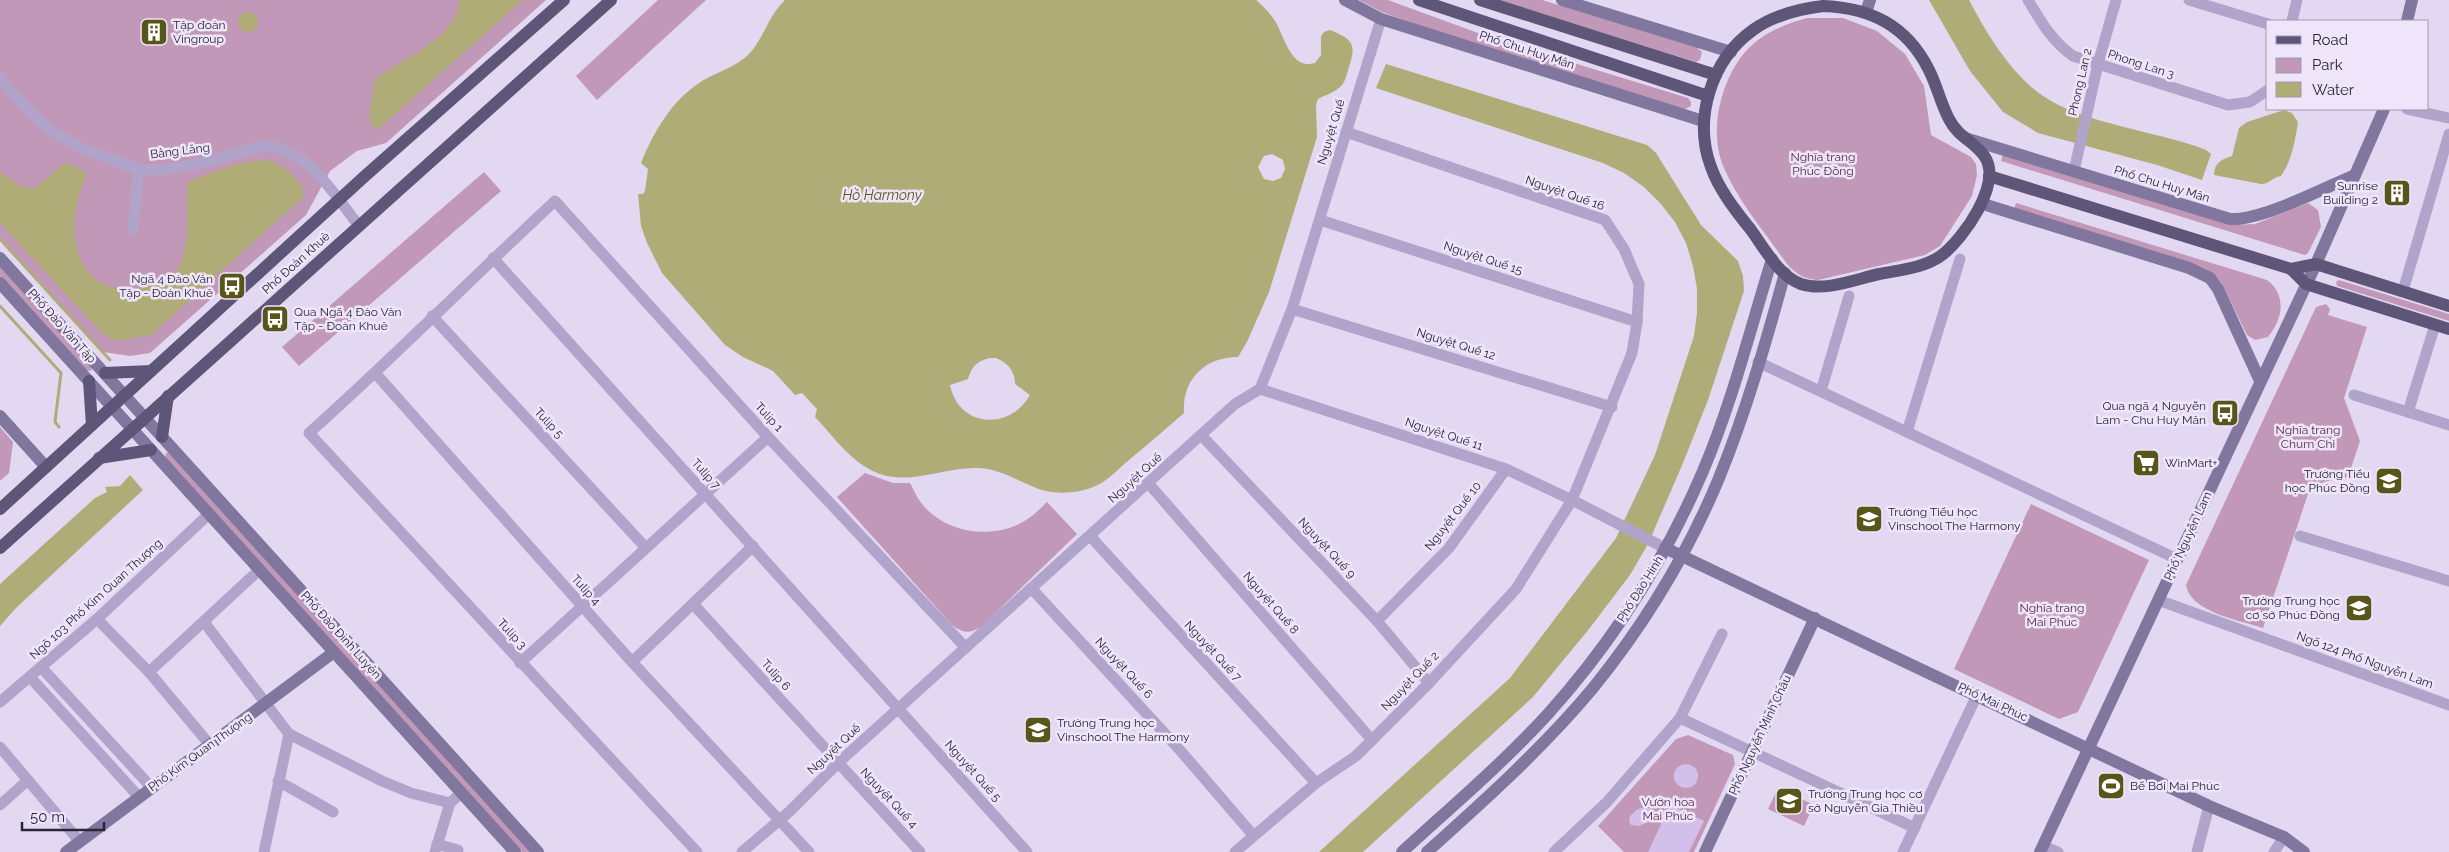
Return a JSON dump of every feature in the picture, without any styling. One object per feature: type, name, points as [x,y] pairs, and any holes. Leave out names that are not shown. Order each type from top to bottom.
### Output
[{"type":"main road","name":"Phố Đoàn Khuê","points":[[0,509],[339,200],[564,0]]},
{"type":"main road","name":"Phố Đoàn Khuê","points":[[0,548],[611,0]]},
{"type":"main road","name":"Phố Chu Huy Mân","points":[[1419,0],[1708,96]]},
{"type":"main road","points":[[1480,0],[1716,76]]},
{"type":"main road","points":[[1851,4],[1868,6],[1907,37],[1930,71],[1948,118],[1959,136],[1972,144],[1986,158],[1989,176],[1983,204],[1950,247],[1941,255],[1923,264],[1828,285],[1803,284],[1785,274],[1772,259],[1718,184],[1706,153],[1703,120],[1708,96],[1716,76],[1731,52],[1752,31],[1787,13],[1823,6],[1851,4]]},
{"type":"main road","points":[[1989,176],[2291,269],[2306,284],[2449,329]]},
{"type":"main road","points":[[2291,269],[2316,264],[2449,306]]},
{"type":"main road","points":[[105,373],[151,371]]},
{"type":"main road","points":[[88,381],[92,425]]},
{"type":"main road","points":[[162,437],[168,396]]},
{"type":"main road","points":[[99,458],[151,450]]},
{"type":"street","name":"Phố Chu Huy Mân","points":[[1345,0],[1381,19],[1703,120]]},
{"type":"street","points":[[1562,0],[1731,52]]},
{"type":"street","name":"Phong Lan 3","points":[[2028,0],[2046,30],[2059,46],[2073,56],[2228,105],[2250,102],[2266,91]]},
{"type":"street","name":"Phong Lan 2","points":[[2074,171],[2098,64],[2116,0]]},
{"type":"street","points":[[2189,0],[2207,3],[2266,23]]},
{"type":"street","points":[[2292,20],[2298,0]]},
{"type":"street","points":[[2407,20],[2412,0]]},
{"type":"street","name":"Nguyệt Quế","points":[[742,852],[780,820],[838,763],[1236,404],[1260,389],[1292,309],[1381,19]]},
{"type":"street","name":"Bằng Lăng","points":[[0,78],[20,105],[44,127],[92,152],[139,169],[200,163],[267,146],[285,151],[308,164],[359,226]]},
{"type":"street","name":"Phố Nguyễn Lam","points":[[2042,849],[2316,264],[2384,110]]},
{"type":"street","points":[[2412,110],[2449,118]]},
{"type":"street","name":"Nguyệt Quế 16","points":[[1346,132],[1605,220],[1624,249],[1639,284],[1637,322],[1632,353],[1612,407],[1572,500]]},
{"type":"street","points":[[2402,291],[2449,134]]},
{"type":"street","name":"Phố Chu Huy Mân","points":[[1959,136],[2224,218],[2236,219],[2260,214],[2354,175]]},
{"type":"street","points":[[133,229],[139,169]]},
{"type":"street","name":"Tulip 1","points":[[493,258],[555,201],[768,437],[966,648]]},
{"type":"street","points":[[1983,204],[2190,268],[2210,278],[2218,289],[2260,381]]},
{"type":"street","name":"Nguyệt Quế 15","points":[[1320,220],[1637,322]]},
{"type":"street","name":"Phố Đào Văn Tập","points":[[0,258],[145,417]]},
{"type":"street","points":[[376,374],[432,316],[493,258]]},
{"type":"street","name":"Tulip 7","points":[[493,258],[899,709]]},
{"type":"street","name":"Phố Đào Hinh","points":[[1402,852],[1510,753],[1564,695],[1618,626],[1660,546],[1693,494],[1712,449],[1772,259]]},
{"type":"street","points":[[1907,432],[1960,259]]},
{"type":"street","name":"Phố Đào Hinh","points":[[1427,852],[1525,762],[1592,690],[1633,634],[1681,555],[1725,464],[1785,274]]},
{"type":"street","name":"Phố Đào Văn Tập","points":[[0,283],[132,429]]},
{"type":"street","points":[[1821,391],[1850,296]]},
{"type":"street","name":"Nguyệt Quế 12","points":[[1292,309],[1612,407]]},
{"type":"street","name":"Tulip 5","points":[[432,316],[646,548]]},
{"type":"street","points":[[2408,412],[2435,325]]},
{"type":"street","points":[[1758,362],[2177,559]]},
{"type":"street","name":"Tulip 3","points":[[376,374],[309,433],[697,852]]},
{"type":"street","name":"Tulip 4","points":[[376,374],[632,662],[809,852]]},
{"type":"street","name":"Nguyệt Quế 11","points":[[1260,389],[1506,469],[1572,500],[1660,546]]},
{"type":"street","points":[[2354,395],[2449,425]]},
{"type":"street","points":[[0,416],[46,467]]},
{"type":"street","name":"Phố Đào Đình Luyện","points":[[145,417],[538,852]]},
{"type":"street","name":"Phố Đào Đình Luyện","points":[[132,429],[515,852]]},
{"type":"street","name":"Nguyệt Quế 9","points":[[1202,436],[1377,621],[1429,683]]},
{"type":"street","points":[[520,663],[768,437]]},
{"type":"street","name":"Nguyệt Quế 10","points":[[1377,621],[1449,548],[1506,469]]},
{"type":"street","name":"Nguyệt Quế 8","points":[[1149,484],[1372,740]]},
{"type":"street","name":"Nguyệt Quế 2","points":[[1235,852],[1316,783],[1356,756],[1429,683],[1516,588],[1572,500]]},
{"type":"street","name":"Ngõ 103 Phố Kim Quan Thượng","points":[[0,702],[97,620],[209,514]]},
{"type":"street","name":"Nguyệt Quế 7","points":[[1090,536],[1316,783]]},
{"type":"street","points":[[2300,536],[2449,581]]},
{"type":"street","points":[[632,662],[753,546]]},
{"type":"street","name":"Phố Mai Phúc","points":[[1660,546],[2209,806],[2284,838],[2304,852]]},
{"type":"street","points":[[149,672],[259,570]]},
{"type":"street","name":"Nguyệt Quế 6","points":[[1032,589],[1179,749],[1253,835]]},
{"type":"street","name":"Ngõ 124 Phố Nguyễn Lam","points":[[2158,600],[2449,705]]},
{"type":"street","name":"Tulip 6","points":[[694,604],[838,763]]},
{"type":"street","name":"Phố Nguyễn Minh Châu","points":[[1705,852],[1815,618]]},
{"type":"street","points":[[97,620],[149,672],[210,745]]},
{"type":"street","points":[[204,622],[290,734],[382,781],[411,793],[450,804]]},
{"type":"street","points":[[1554,852],[1607,802],[1680,718],[1722,634]]},
{"type":"street","name":"Phố Kim Quan Thượng","points":[[66,852],[267,704],[334,652]]},
{"type":"street","points":[[42,666],[152,788]]},
{"type":"street","points":[[30,676],[139,797]]},
{"type":"street","points":[[1903,852],[1977,695]]},
{"type":"street","name":"Nguyệt Quế 5","points":[[899,709],[1027,852]]},
{"type":"street","points":[[1680,718],[1914,828]]},
{"type":"street","points":[[264,852],[278,781],[290,734]]},
{"type":"street","points":[[0,747],[80,842]]},
{"type":"street","name":"Nguyệt Quế 4","points":[[838,763],[920,852]]},
{"type":"street","points":[[0,806],[28,780]]},
{"type":"street","points":[[278,781],[333,812]]},
{"type":"street","points":[[458,850],[436,848],[450,804],[461,793]]},
{"type":"street","points":[[2197,852],[2209,806]]},
{"type":"street","points":[[2274,852],[2284,838]]},
{"type":"street","points":[[2042,849],[2058,852]]},
{"type":"green space","points":[[0,0],[546,0],[386,143],[357,151],[330,171],[306,215],[150,353],[130,356],[103,352],[0,237]]},
{"type":"green space","points":[[658,0],[706,0],[597,100],[576,76]]},
{"type":"green space","points":[[1359,0],[1388,0],[1489,37],[1688,98],[1691,106],[1683,110],[1462,41],[1382,12]]},
{"type":"green space","points":[[1498,0],[1542,0],[1696,47],[1702,52],[1700,60],[1696,62]]},
{"type":"green space","name":"Nghĩa trang Phúc Đồng","points":[[1807,18],[1843,18],[1877,31],[1905,54],[1924,86],[1931,135],[1971,157],[1976,164],[1977,175],[1972,196],[1940,246],[1925,255],[1818,280],[1804,277],[1787,264],[1745,205],[1724,168],[1719,152],[1717,135],[1718,117],[1722,98],[1736,65],[1746,51],[1758,40],[1781,27]]},
{"type":"green space","points":[[2003,154],[2231,225],[2255,224],[2308,203],[2318,210],[2321,227],[2308,253],[2305,255],[2001,161]]},
{"type":"green space","points":[[484,172],[501,191],[299,366],[282,347]]},
{"type":"green space","points":[[2016,203],[2267,280],[2278,293],[2280,300],[2280,315],[2277,323],[2268,337],[2255,340],[2247,335],[2221,282],[2206,269],[2014,209]]},
{"type":"green space","points":[[0,265],[92,367],[91,371],[85,370],[0,276]]},
{"type":"green space","points":[[2339,280],[2449,314],[2449,321],[2337,286],[2336,282]]},
{"type":"green space","name":"Nghĩa trang Chum Chi","points":[[2326,304],[2330,309],[2328,315],[2367,327],[2344,398],[2360,441],[2348,477],[2311,485],[2263,628],[2217,614],[2206,608],[2196,602],[2189,594],[2186,585],[2316,307]]},
{"type":"green space","points":[[0,427],[13,442],[9,473],[0,481]]},
{"type":"green space","points":[[166,453],[169,453],[531,852],[522,852],[165,458]]},
{"type":"green space","points":[[865,473],[893,483],[910,483],[920,502],[932,514],[943,522],[969,531],[997,531],[1010,528],[1029,518],[1047,502],[1077,534],[981,627],[969,632],[959,630],[952,625],[837,497]]},
{"type":"green space","name":"Nghĩa trang Mai Phúc","points":[[2031,504],[2149,560],[2078,712],[2059,719],[1954,669]]},
{"type":"green space","name":"Vườn hoa Mai Phúc","points":[[1688,735],[1733,755],[1735,764],[1694,852],[1624,852],[1598,826],[1676,739]]},
{"type":"green space","points":[[1778,788],[1814,805],[1804,826],[1768,809]]},
{"type":"shaded area","points":[[1686,764],[1691,765],[1697,771],[1697,781],[1691,787],[1686,788],[1681,787],[1675,781],[1674,776],[1675,771],[1681,765]]},
{"type":"shaded area","points":[[1670,805],[1704,821],[1689,852],[1648,852]]},
{"type":"shaded area","points":[[1646,807],[1653,810],[1651,821],[1639,826],[1631,825],[1629,822],[1630,816],[1638,809]]},
{"type":"water","points":[[459,0],[523,0],[377,130],[369,120],[375,79],[413,56],[439,37],[449,26],[456,14]]},
{"type":"water","name":"Hồ Harmony","points":[[785,0],[1256,0],[1273,18],[1289,50],[1300,62],[1307,64],[1315,63],[1321,55],[1321,36],[1324,32],[1330,30],[1348,39],[1351,43],[1352,52],[1346,76],[1340,87],[1318,99],[1316,105],[1317,137],[1269,292],[1247,342],[1238,357],[1215,361],[1205,366],[1191,381],[1184,401],[1184,413],[1108,479],[1087,489],[1064,493],[1040,490],[1000,472],[974,468],[920,476],[893,477],[870,470],[861,464],[844,449],[815,417],[817,409],[802,393],[795,395],[773,371],[743,357],[725,345],[662,273],[641,226],[638,194],[643,194],[645,191],[648,169],[641,163],[658,128],[673,107],[691,89],[702,81],[744,59],[749,54],[759,41],[779,6]],"holes":[[[1272,154],[1283,160],[1285,169],[1281,178],[1273,181],[1264,179],[1258,167],[1264,156]],[[996,358],[1010,368],[1014,375],[1015,384],[1030,395],[1021,407],[1010,415],[986,420],[974,417],[963,410],[955,399],[950,385],[968,379],[969,374],[978,363],[986,359]]]},
{"type":"water","points":[[1929,0],[1969,0],[1992,40],[2010,65],[2031,87],[2053,102],[2088,117],[2180,141],[2206,150],[2211,154],[2202,180],[2157,165],[2038,133],[2003,112],[1970,71]]},
{"type":"water","points":[[248,12],[255,15],[258,22],[255,29],[248,32],[241,29],[238,22],[241,15]]},
{"type":"water","points":[[1386,64],[1647,145],[1656,153],[1701,225],[1738,261],[1743,276],[1744,291],[1708,400],[1683,463],[1648,544],[1630,575],[1589,629],[1533,697],[1363,852],[1319,852],[1510,678],[1616,538],[1655,455],[1694,336],[1697,313],[1697,289],[1686,243],[1675,222],[1644,187],[1624,173],[1603,163],[1376,88]]},
{"type":"water","points":[[2284,110],[2292,113],[2298,122],[2290,157],[2281,176],[2261,184],[2214,175],[2219,162],[2232,156],[2239,128],[2247,122]]},
{"type":"water","points":[[253,161],[272,162],[289,172],[302,186],[303,197],[151,335],[116,341],[104,335],[0,223],[0,172],[19,185],[34,189],[66,162],[87,173],[78,200],[74,228],[81,259],[93,277],[102,283],[125,289],[149,287],[170,276],[178,268],[182,261],[186,239],[187,182],[241,163]]},
{"type":"water","points":[[130,475],[143,490],[16,608],[0,626],[0,584],[95,498],[107,492],[105,487],[120,486]]},
{"type":"waterway","points":[[0,239],[110,360]]},
{"type":"waterway","points":[[0,306],[61,373],[55,422],[59,427]]},
{"type":"place","name":"Tập đoàn Vingroup","points":[[154,32]]},
{"type":"place","name":"Sunrise Building 2","points":[[2397,193]]},
{"type":"place","name":"Ngã 4 Đào Văn Tập - Đoàn Khuê","points":[[232,286]]},
{"type":"place","name":"Qua Ngã 4 Đào Văn Tập - Đoàn Khuê","points":[[275,319]]},
{"type":"place","name":"Qua ngã 4 Nguyễn Lam - Chu Huy Mân","points":[[2225,413]]},
{"type":"place","name":"WinMart+","points":[[2146,463]]},
{"type":"place","name":"Trường Tiểu học Phúc Đồng","points":[[2389,481]]},
{"type":"place","name":"Trường Tiểu học Vinschool The Harmony","points":[[1869,519]]},
{"type":"place","name":"Trường Trung học cơ sở Phúc Đồng","points":[[2359,608]]},
{"type":"place","name":"Trường Trung học Vinschool The Harmony","points":[[1038,730]]},
{"type":"place","name":"Bể Bơi Mai Phúc","points":[[2111,786]]},
{"type":"place","name":"Trường Trung học cơ sở Nguyễn Gia Thiều","points":[[1789,801]]}]
